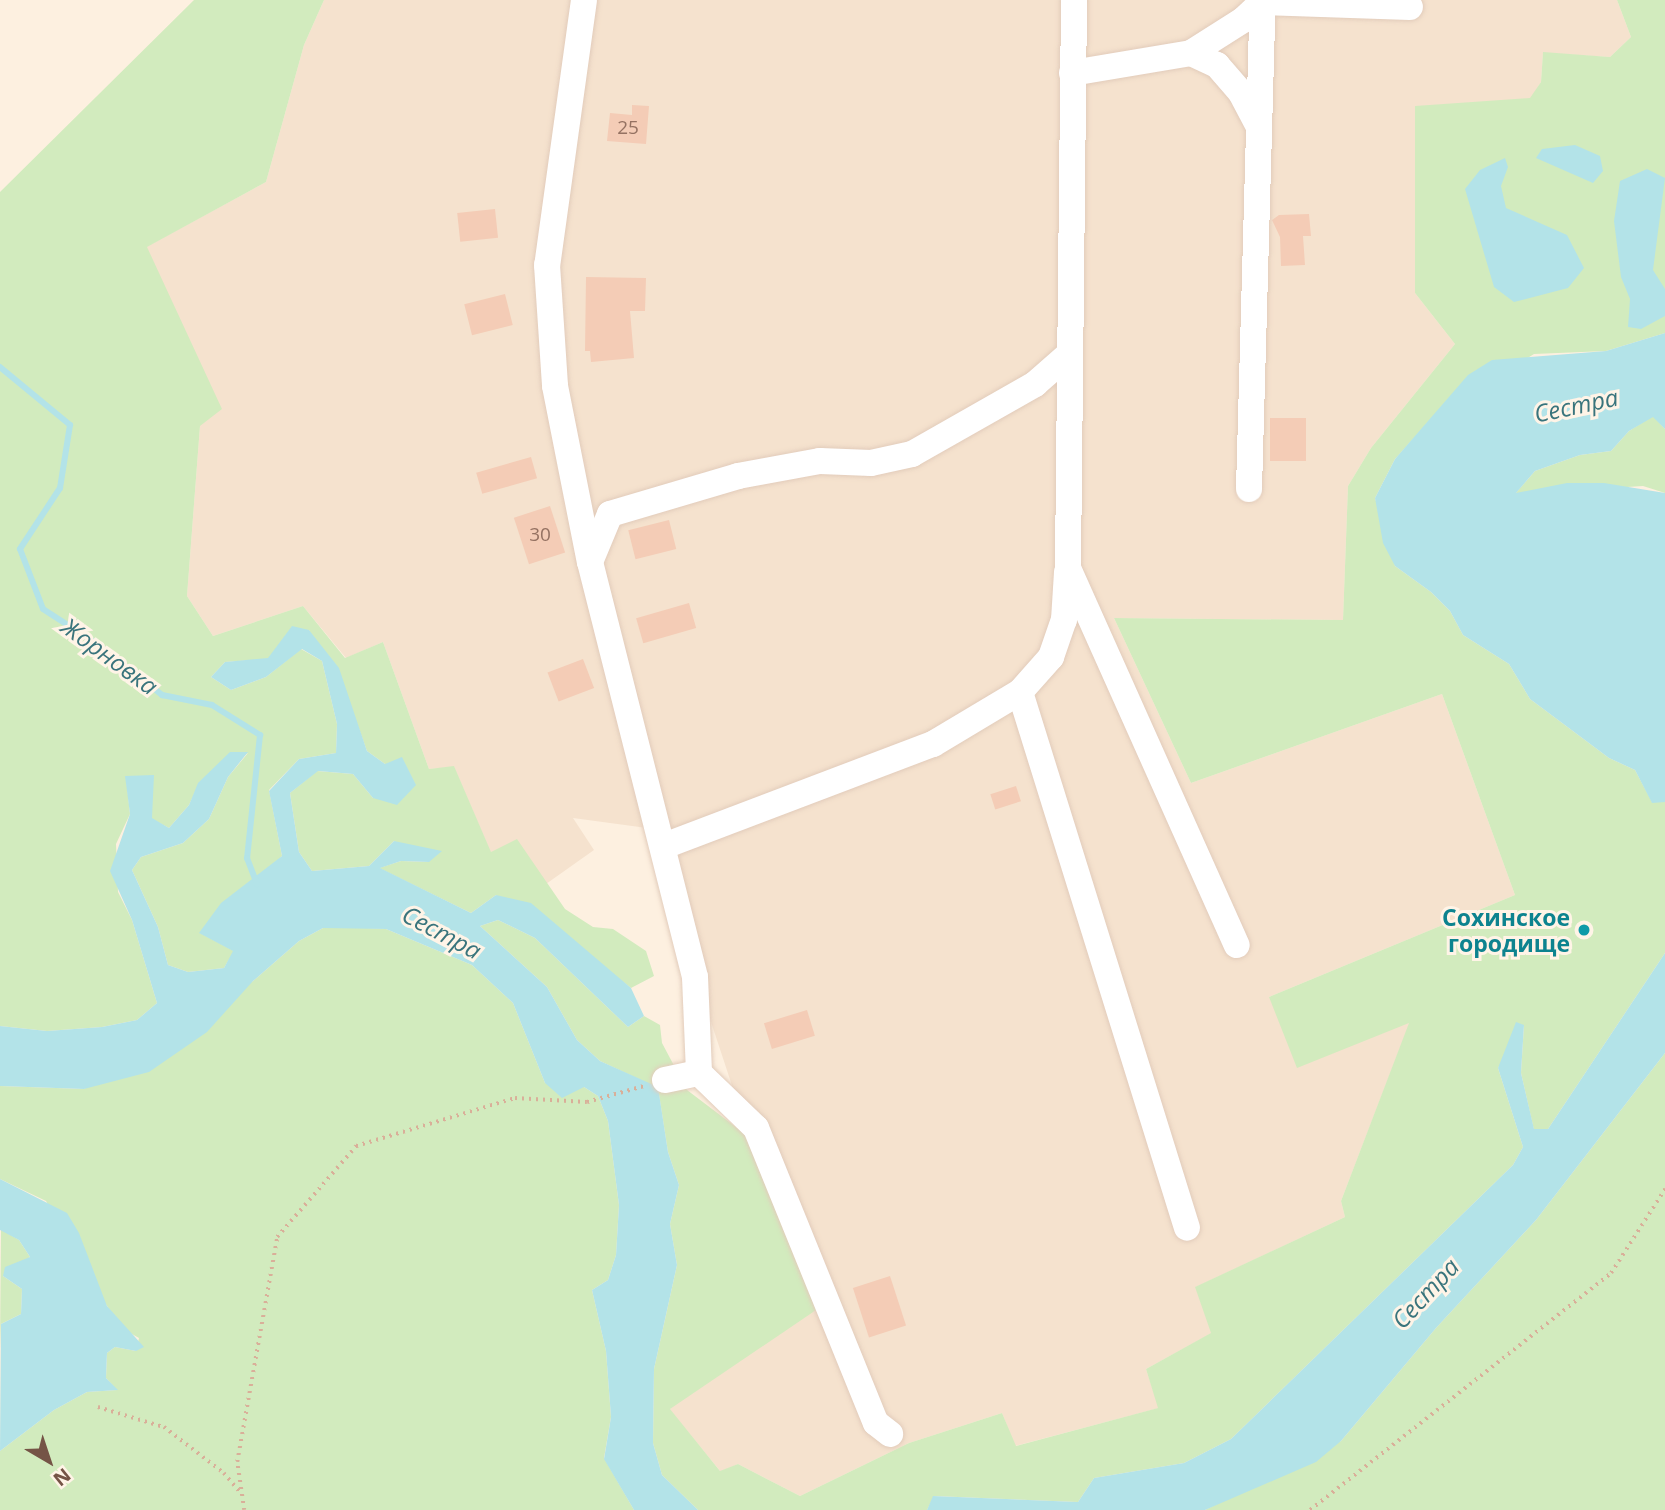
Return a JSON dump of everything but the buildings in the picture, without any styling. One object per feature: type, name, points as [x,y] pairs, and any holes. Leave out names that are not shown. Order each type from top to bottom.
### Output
[{"type":"street","points":[[584,0],[547,265],[555,386],[590,562],[695,977],[699,1073],[757,1128],[876,1423],[890,1434]]},
{"type":"street","points":[[664,846],[933,744],[1020,692],[1051,657],[1064,620],[1068,568],[1068,355],[1074,0]]},
{"type":"street","points":[[1072,72],[1191,53],[1243,20],[1263,1],[1410,7]]},
{"type":"street","points":[[1249,489],[1263,1]]},
{"type":"street","points":[[1191,53],[1217,65],[1241,93],[1259,125]]},
{"type":"street","points":[[590,562],[610,514],[738,476],[820,461],[871,463],[912,454],[1035,384],[1068,355]]},
{"type":"street","points":[[1068,568],[1237,945]]},
{"type":"street","points":[[1020,692],[1187,1228]]},
{"type":"street","points":[[665,1080],[699,1073]]},
{"type":"path","points":[[244,1510],[237,1462],[277,1237],[356,1146],[514,1098],[587,1102],[665,1080]]},
{"type":"path","points":[[1310,1510],[1611,1273],[1665,1189]]},
{"type":"path","points":[[98,1408],[164,1427],[224,1472],[242,1494]]},
{"type":"shaded area","points":[[324,0],[1617,0],[1631,37],[1610,57],[1543,53],[1541,82],[1415,293],[1455,344],[1371,448],[1348,486],[1343,620],[1114,618],[1191,783],[1442,694],[1515,895],[1269,997],[1410,1022],[1341,1201],[1345,1217],[1196,1287],[1212,1333],[1146,1369],[1159,1408],[1015,1446],[1002,1413],[909,1443],[800,1496],[738,1464],[721,1472],[670,1410],[749,1137],[647,828],[573,818],[594,850],[546,884],[517,840],[491,853],[454,767],[429,769],[383,642],[346,658],[303,606],[213,636],[187,596],[200,426],[146,247],[266,182],[304,45]]},
{"type":"green space","points":[[194,0],[324,0],[304,45],[266,182],[147,247],[222,409],[200,426],[187,596],[213,636],[303,606],[345,658],[383,642],[429,769],[454,766],[491,852],[517,839],[565,909],[593,927],[613,929],[646,951],[654,976],[631,988],[581,949],[496,895],[471,913],[379,868],[401,861],[429,862],[394,841],[369,866],[312,871],[299,852],[290,793],[317,771],[353,774],[373,798],[385,764],[367,751],[354,715],[309,630],[268,659],[225,662],[211,677],[231,690],[266,677],[301,649],[322,661],[337,724],[336,753],[299,759],[269,790],[282,856],[200,933],[234,951],[224,968],[188,972],[168,965],[158,927],[132,870],[141,857],[183,843],[209,819],[228,777],[248,753],[199,783],[189,805],[169,828],[152,819],[126,777],[130,814],[116,844],[118,892],[132,920],[157,1003],[137,1020],[102,1027],[47,1031],[0,1026],[0,192]]},
{"type":"green space","points":[[1617,0],[1665,0],[1665,333],[1606,351],[1534,354],[1430,420],[1395,459],[1375,498],[1395,566],[1431,592],[1450,611],[1463,635],[1509,664],[1530,699],[1609,758],[1635,770],[1652,802],[1665,802],[1665,953],[1548,1129],[1534,1130],[1521,1073],[1524,1025],[1498,1068],[1523,1147],[1513,1165],[1231,1439],[1184,1463],[1094,1478],[1078,1502],[934,1496],[927,1510],[698,1510],[662,1475],[653,1443],[654,1369],[677,1265],[670,1224],[679,1185],[668,1152],[658,1088],[600,1061],[577,1040],[547,987],[480,926],[498,920],[535,938],[628,1027],[644,1016],[660,1025],[662,1043],[687,1090],[749,1137],[819,1308],[670,1409],[720,1471],[738,1464],[800,1496],[909,1443],[1002,1413],[1016,1446],[1158,1408],[1146,1369],[1211,1333],[1195,1287],[1345,1217],[1341,1201],[1409,1023],[1297,1068],[1269,997],[1515,895],[1442,694],[1191,783],[1114,618],[1343,620],[1348,486],[1371,448],[1455,344],[1415,293],[1415,106],[1530,98],[1541,82],[1543,52],[1610,57],[1631,37]]},
{"type":"green space","points":[[1653,416],[1665,429],[1665,493],[1643,486],[1515,494],[1535,471],[1580,455],[1611,451],[1629,431]]},
{"type":"green space","points":[[323,928],[386,929],[472,965],[513,1003],[545,1083],[584,1087],[598,1096],[608,1121],[619,1205],[616,1255],[608,1280],[592,1290],[606,1351],[611,1417],[604,1458],[634,1510],[0,1510],[0,1451],[54,1410],[87,1392],[117,1390],[106,1378],[107,1353],[115,1347],[136,1351],[139,1338],[123,1329],[107,1306],[46,1201],[0,1179],[0,1086],[84,1089],[253,981],[299,941]]},
{"type":"green space","points":[[1665,1053],[1665,1510],[1205,1510],[1341,1441],[1436,1328],[1536,1220]]},
{"type":"green space","points":[[1,1229],[19,1240],[30,1257],[3,1276],[22,1289],[21,1314],[1,1324],[0,1348]]},
{"type":"water","points":[[1575,145],[1600,156],[1603,171],[1593,183],[1536,158],[1542,149]]},
{"type":"water","points":[[1505,158],[1508,167],[1501,186],[1506,208],[1567,235],[1584,268],[1568,288],[1514,302],[1494,287],[1465,189],[1480,170]]},
{"type":"water","points":[[1647,169],[1665,178],[1653,270],[1665,289],[1665,316],[1641,329],[1628,327],[1630,299],[1621,277],[1614,221],[1620,181]]},
{"type":"water","name":"Сестра","points":[[1665,333],[1665,429],[1653,417],[1629,431],[1611,451],[1580,455],[1535,471],[1516,493],[1567,483],[1604,483],[1665,493],[1665,802],[1652,803],[1635,770],[1609,758],[1530,699],[1509,664],[1463,635],[1450,611],[1431,592],[1395,566],[1383,543],[1375,498],[1395,459],[1468,375],[1492,360],[1606,351]]},
{"type":"water","name":"Сестра","points":[[292,626],[309,630],[339,668],[367,751],[385,764],[402,757],[416,785],[397,805],[373,798],[353,774],[318,771],[290,793],[299,852],[312,871],[369,866],[394,841],[442,851],[429,862],[401,861],[380,868],[471,913],[496,895],[531,903],[631,988],[644,1016],[628,1027],[535,938],[498,920],[480,926],[547,987],[577,1040],[600,1061],[658,1087],[668,1152],[679,1185],[670,1224],[677,1265],[654,1369],[653,1443],[662,1475],[698,1510],[634,1510],[604,1459],[611,1417],[606,1351],[592,1290],[608,1280],[616,1255],[619,1205],[608,1121],[598,1096],[584,1087],[562,1098],[545,1083],[513,1003],[472,965],[386,929],[323,928],[299,941],[253,981],[207,1032],[149,1072],[84,1089],[0,1086],[0,1026],[47,1031],[102,1027],[137,1020],[157,1003],[132,920],[110,871],[130,814],[125,776],[154,775],[152,818],[169,828],[189,805],[198,783],[230,752],[248,752],[228,777],[209,819],[183,843],[141,857],[132,870],[158,927],[168,965],[188,972],[224,968],[233,951],[199,933],[221,903],[282,856],[269,791],[299,759],[336,753],[337,724],[322,661],[302,649],[266,677],[231,690],[211,677],[225,662],[268,658]]},
{"type":"water","name":"Сестра","points":[[1665,953],[1665,1053],[1536,1220],[1436,1328],[1341,1441],[1316,1462],[1205,1510],[927,1510],[933,1496],[1078,1502],[1094,1478],[1184,1463],[1231,1439],[1513,1165],[1523,1147],[1498,1068],[1516,1022],[1524,1025],[1521,1073],[1534,1129],[1548,1129]]},
{"type":"water","points":[[0,1179],[67,1213],[79,1233],[107,1306],[144,1347],[136,1351],[115,1347],[107,1353],[106,1378],[118,1390],[87,1392],[54,1410],[0,1451],[1,1324],[21,1314],[22,1289],[3,1276],[5,1267],[30,1257],[19,1240],[0,1230]]},
{"type":"waterway","name":"Жорновка","points":[[0,367],[70,425],[60,488],[20,549],[43,609],[97,644],[162,695],[212,705],[260,735],[247,858],[257,884]]},
{"type":"place","name":"Сохинское городище","points":[[1584,930]]}]
